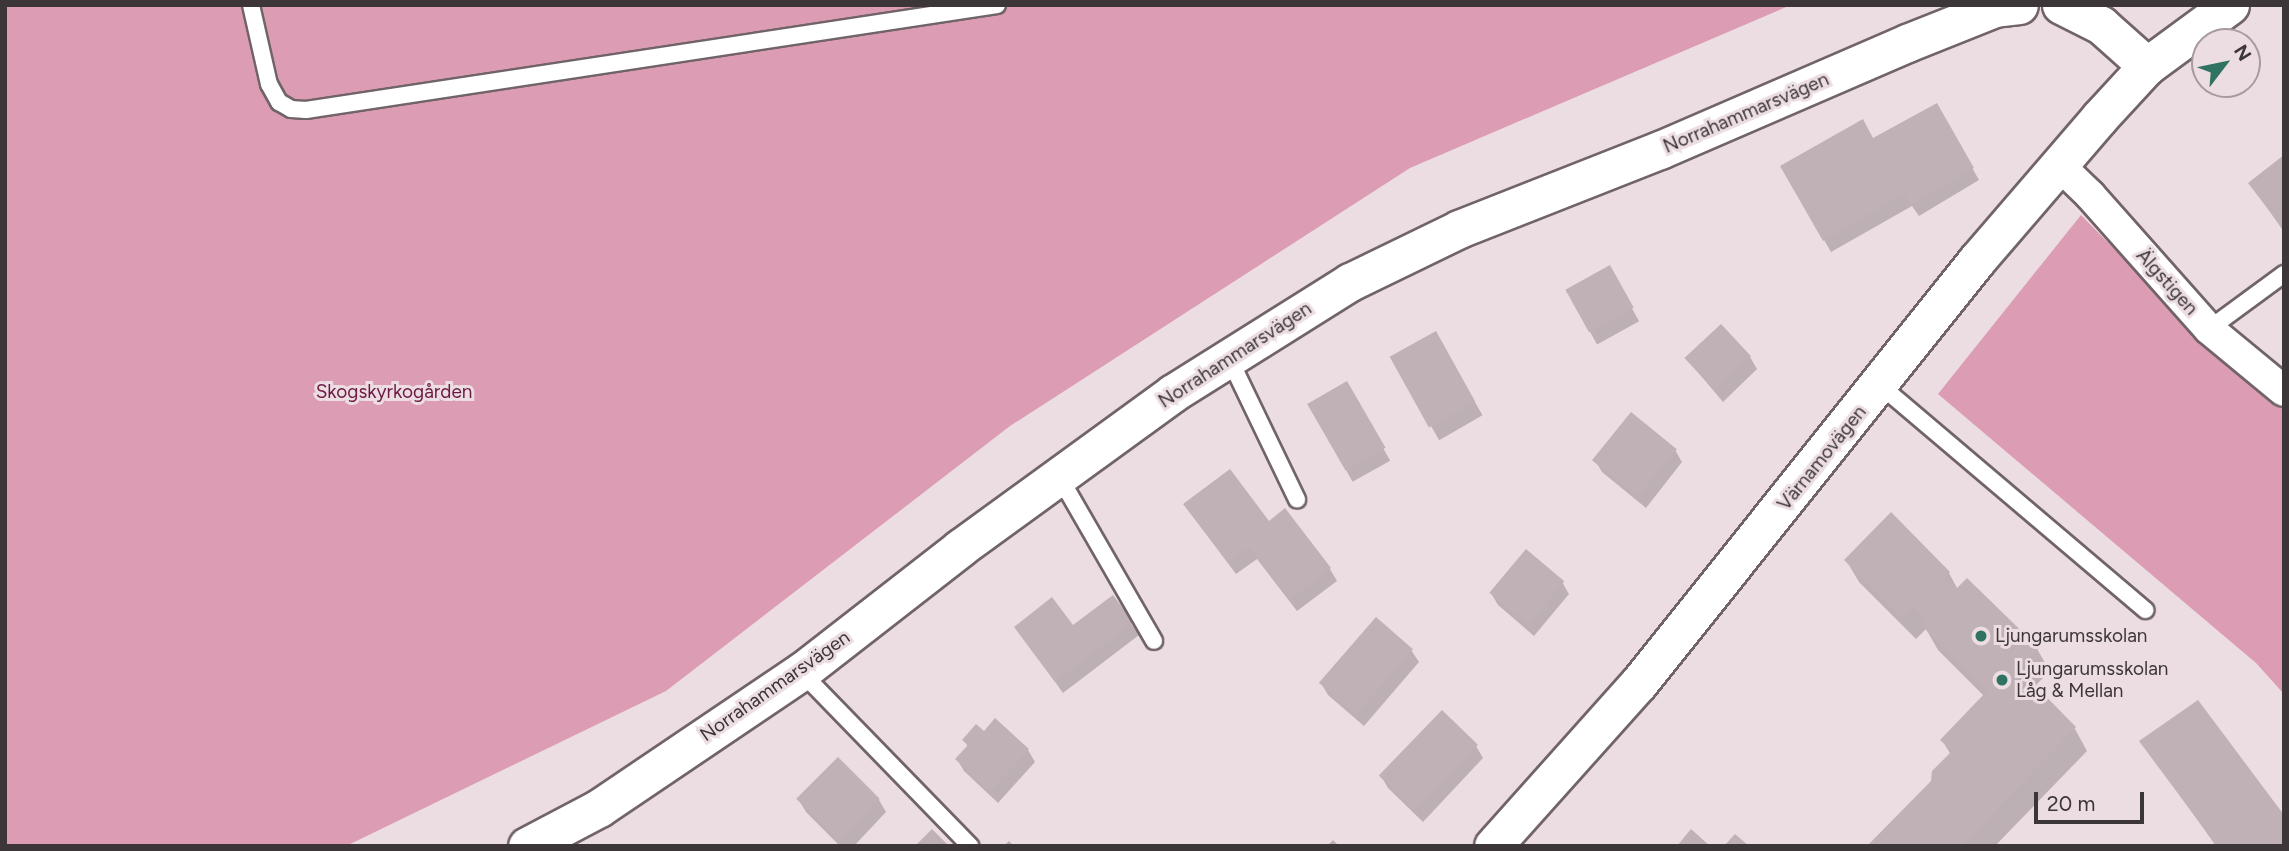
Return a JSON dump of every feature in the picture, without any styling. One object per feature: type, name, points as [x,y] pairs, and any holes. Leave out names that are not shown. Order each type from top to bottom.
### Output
[{"type":"street","name":"Norrahammarsvägen","points":[[527,846],[599,808],[801,672],[960,548],[1060,478],[1173,393],[1228,356],[1350,282],[1459,229],[1660,150],[1982,13],[2020,5]]},
{"type":"street","points":[[2061,5],[2101,25],[2147,66],[2230,5]]},
{"type":"street","name":"Värnamovägen","points":[[1493,846],[1638,684],[1977,260],[2058,164],[2147,66]]},
{"type":"street","name":"Älgstigen","points":[[2058,164],[2090,195],[2209,329],[2284,391]]},
{"type":"lane","points":[[251,5],[269,84],[279,102],[291,109],[306,110],[997,5]]},
{"type":"lane","points":[[2209,329],[2284,274]]},
{"type":"lane","points":[[1228,356],[1297,499]]},
{"type":"lane","points":[[1880,384],[2145,610]]},
{"type":"lane","points":[[1060,478],[1154,641]]},
{"type":"lane","points":[[801,672],[970,846]]},
{"type":"green space","name":"Skogskyrkogården","points":[[5,5],[1791,5],[1410,168],[1010,426],[666,691],[346,846],[5,846]]},
{"type":"green space","points":[[2081,215],[2201,337],[2284,410],[2284,694],[2256,663],[1938,394]]},
{"type":"building","points":[[1937,103],[1974,168],[1911,205],[1904,194],[1823,241],[1780,166],[1863,119],[1873,138]]},
{"type":"building","points":[[2284,155],[2284,230],[2248,183]]},
{"type":"building","points":[[1610,265],[1634,308],[1589,333],[1565,290]]},
{"type":"building","points":[[1721,324],[1751,356],[1714,390],[1684,358]]},
{"type":"building","points":[[1436,331],[1475,402],[1429,428],[1390,357]]},
{"type":"building","points":[[1347,381],[1386,448],[1346,471],[1307,404]]},
{"type":"building","points":[[1631,412],[1677,449],[1638,497],[1592,460]]},
{"type":"building","points":[[1230,469],[1269,521],[1285,508],[1331,568],[1289,600],[1249,547],[1228,563],[1183,504]]},
{"type":"building","name":"Ljungarumsskolan Låg & Mellan","points":[[1891,512],[1950,572],[1945,578],[1957,588],[1967,578],[2039,648],[2018,668],[2076,727],[1961,846],[1867,846],[1931,781],[1932,771],[1952,751],[1940,740],[1987,691],[1923,627],[1924,616],[1913,607],[1902,618],[1844,560]]},
{"type":"building","points":[[1526,549],[1564,581],[1528,625],[1489,593]]},
{"type":"building","points":[[1113,595],[1133,622],[1055,682],[1014,627],[1052,597],[1073,625]]},
{"type":"building","points":[[1376,617],[1413,649],[1356,715],[1319,683]]},
{"type":"building","points":[[2198,700],[2284,815],[2284,846],[2217,846],[2139,741]]},
{"type":"building","points":[[1442,710],[1478,745],[1415,810],[1379,775]]},
{"type":"building","points":[[995,718],[1029,749],[990,792],[955,759],[968,745],[962,740],[976,724],[984,731]]},
{"type":"building","points":[[838,757],[880,799],[838,840],[796,799]]},
{"type":"building","points":[[932,829],[949,846],[915,846]]},
{"type":"building","points":[[1691,829],[1710,846],[1677,846]]},
{"type":"building","points":[[1735,834],[1749,846],[1724,846]]},
{"type":"place","name":"Ljungarumsskolan","points":[[1981,636]]},
{"type":"place","name":"Ljungarumsskolan Låg & Mellan","points":[[2002,680]]}]
